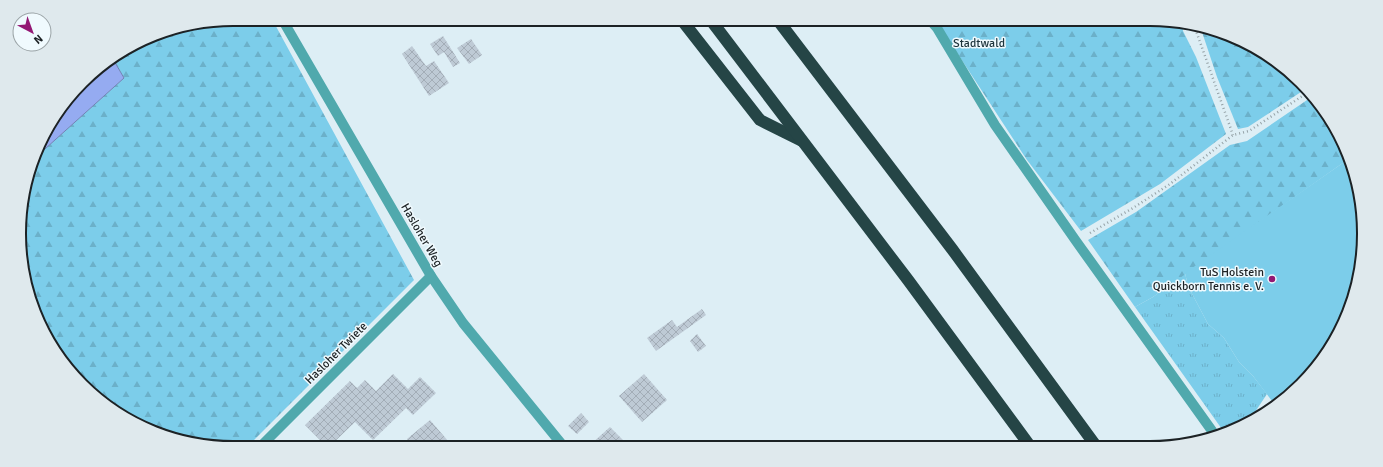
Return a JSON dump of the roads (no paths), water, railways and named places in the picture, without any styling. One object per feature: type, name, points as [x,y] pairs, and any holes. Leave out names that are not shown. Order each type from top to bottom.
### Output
[{"type":"highway","points":[[686,26],[760,120],[805,143]]},
{"type":"highway","points":[[715,26],[805,143],[1026,441]]},
{"type":"highway","points":[[782,26],[952,249],[1092,441]]},
{"type":"street","name":"Hasloher Weg","points":[[286,26],[431,276],[463,323],[559,441]]},
{"type":"street","points":[[935,26],[995,125],[1212,431]]},
{"type":"street","name":"Hasloher Twiete","points":[[266,441],[431,276]]},
{"type":"place","name":"TuS Holstein Quickborn Tennis e. V.","points":[[1272,279]]},
{"type":"park label","name":"Stadtwald","points":[[979,43]]}]
